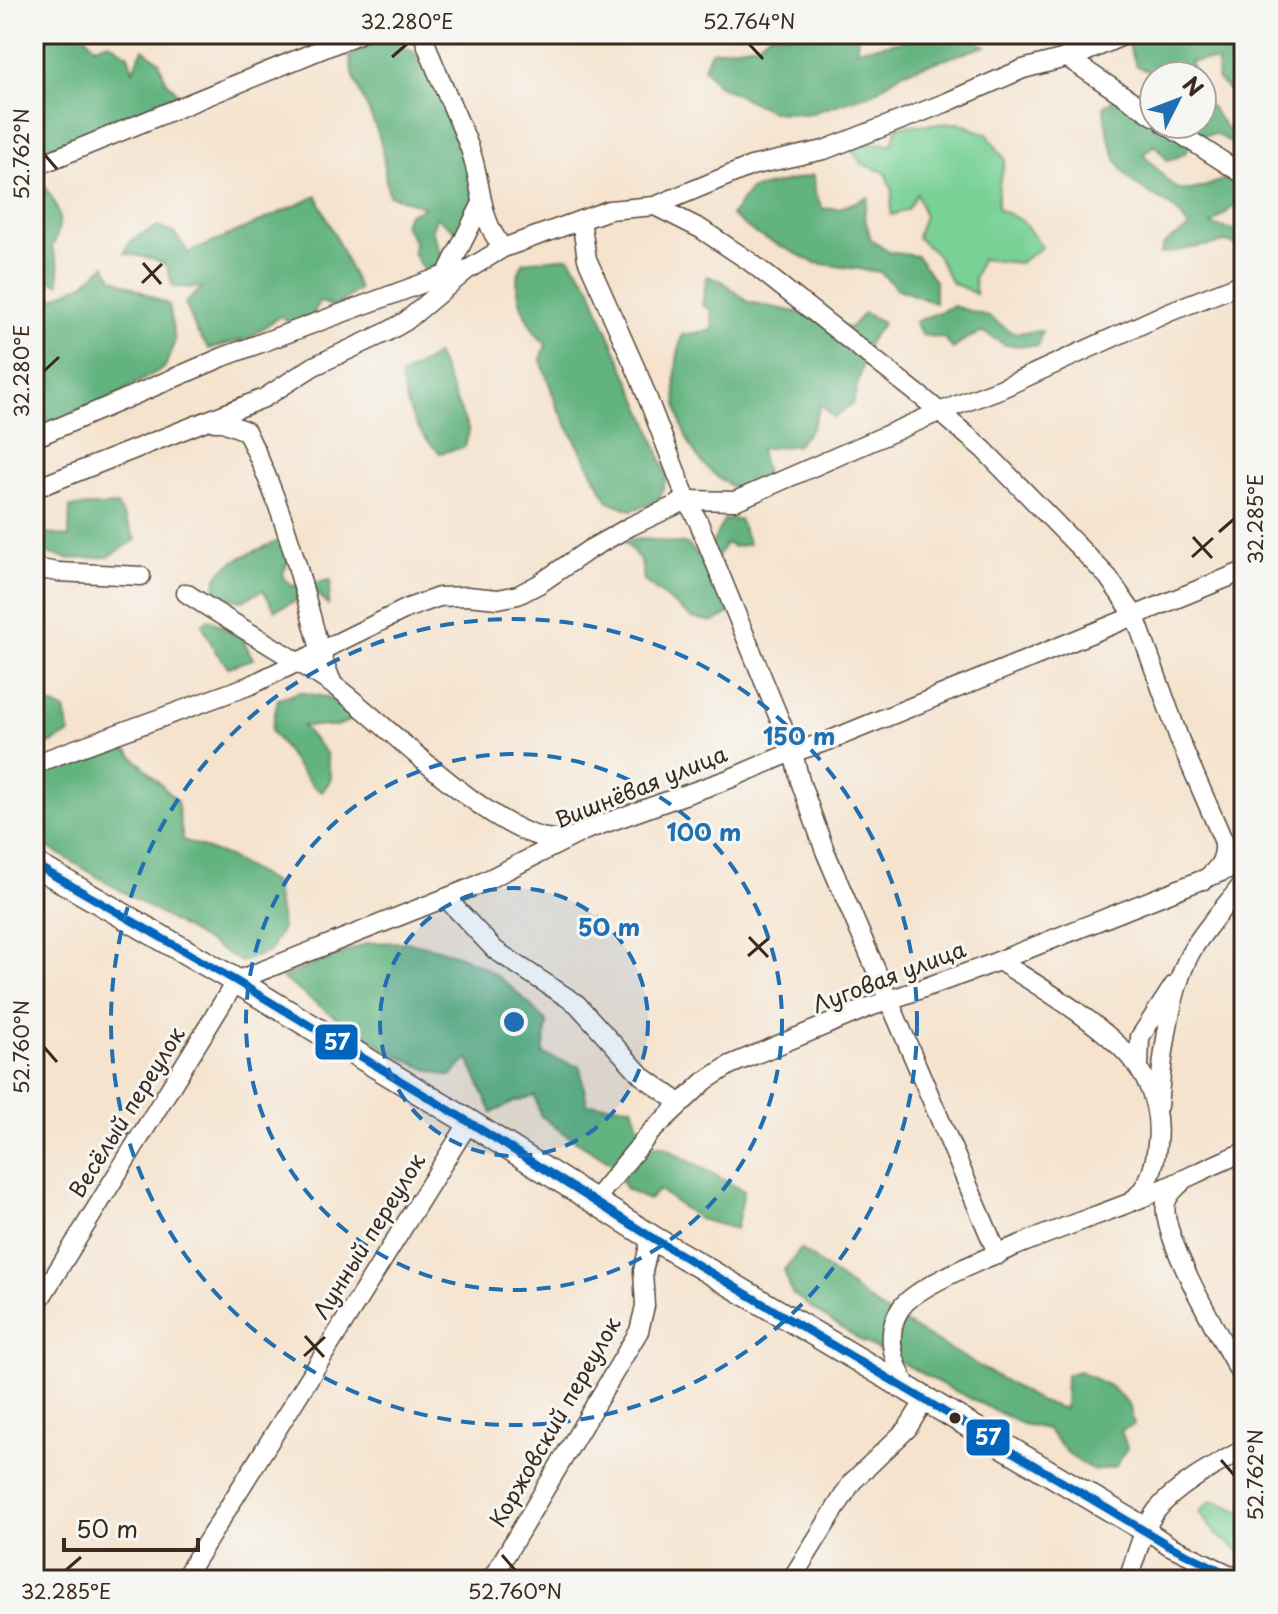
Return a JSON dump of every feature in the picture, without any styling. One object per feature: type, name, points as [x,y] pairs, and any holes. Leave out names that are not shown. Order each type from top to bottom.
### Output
[{"type":"main road","points":[[34,864],[236,981],[651,1237],[1146,1530]]},
{"type":"street","points":[[34,167],[359,34]]},
{"type":"street","points":[[423,34],[470,148],[484,218],[503,248]]},
{"type":"street","points":[[34,489],[264,398],[314,366],[406,321],[437,293],[503,248],[609,210],[655,206],[751,166],[824,150],[1023,69],[1081,54],[1127,34]]},
{"type":"street","points":[[1066,57],[1138,105]]},
{"type":"street","points":[[1190,140],[1244,175]]},
{"type":"street","points":[[437,293],[482,203]]},
{"type":"street","points":[[655,206],[701,229],[749,261],[939,412],[983,449],[1108,577],[1135,616],[1180,741],[1224,842],[1224,856],[1217,870],[1204,880]]},
{"type":"street","points":[[581,220],[587,259],[639,376],[687,500],[793,752],[825,851],[998,1255]]},
{"type":"street","points":[[34,438],[223,357],[448,274]]},
{"type":"street","points":[[34,764],[251,685],[371,624],[439,597],[498,599],[518,595],[603,541],[687,500],[735,501],[939,412],[1000,389],[1169,312],[1244,283]]},
{"type":"street","points":[[207,422],[223,422],[246,431],[256,450],[285,524],[323,663],[334,686]]},
{"type":"street","points":[[34,568],[141,576]]},
{"type":"street","name":"Вишнёвая улица","points":[[236,981],[446,898],[586,830],[902,712],[1244,571]]},
{"type":"street","points":[[186,593],[364,707],[440,775],[515,829],[539,839],[558,839],[586,830]]},
{"type":"street","name":"Луговая улица","points":[[594,1201],[650,1133],[680,1103],[730,1065],[888,1000],[999,961],[1244,863]]},
{"type":"street","points":[[1139,1068],[1140,1037],[1194,948],[1244,882]]},
{"type":"street","points":[[446,898],[495,950],[577,1004],[642,1076],[680,1103]]},
{"type":"street","points":[[999,961],[1069,1007],[1126,1052],[1139,1068],[1151,1092],[1157,1116]]},
{"type":"street","points":[[1129,1203],[1142,1191],[1153,1171],[1168,1032],[1186,965]]},
{"type":"street","name":"Весёлый переулок","points":[[34,1309],[236,981]]},
{"type":"street","name":"Лунный переулок","points":[[183,1580],[469,1122]]},
{"type":"street","points":[[791,1580],[852,1482],[907,1429],[917,1395],[897,1368],[892,1346],[893,1324],[902,1306],[920,1291],[998,1255],[1129,1203],[1244,1152]]},
{"type":"street","points":[[1192,1174],[1172,1192],[1166,1202],[1166,1217],[1185,1266],[1244,1380]]},
{"type":"street","name":"Коржовский переулок","points":[[491,1580],[639,1331],[645,1306],[643,1271],[651,1237]]},
{"type":"street","points":[[1128,1580],[1157,1509],[1188,1482],[1244,1449]]},
{"type":"street","points":[[1146,1530],[1170,1546],[1241,1580]]},
{"type":"green space","points":[[34,34],[84,34],[94,46],[109,42],[128,55],[133,70],[143,49],[159,61],[166,81],[177,92],[176,104],[34,158]]},
{"type":"green space","points":[[769,34],[858,34],[857,49],[938,36],[969,39],[986,46],[904,72],[873,93],[809,114],[773,112],[717,85],[704,68],[711,51],[757,44]]},
{"type":"green space","points":[[1151,34],[1244,34],[1244,83],[1229,90],[1218,80],[1218,60],[1138,60],[1138,66],[1127,40]]},
{"type":"green space","points":[[388,36],[419,56],[444,84],[477,203],[469,227],[457,232],[436,217],[432,230],[445,266],[423,270],[413,252],[414,241],[404,225],[407,215],[425,207],[389,195],[378,133],[351,66],[350,55]]},
{"type":"green space","points":[[1138,91],[1138,140],[1194,140],[1184,154],[1168,161],[1155,145],[1143,154],[1175,187],[1190,190],[1244,173],[1244,198],[1211,225],[1244,232],[1244,248],[1226,242],[1160,254],[1165,243],[1189,228],[1173,208],[1133,182],[1119,164],[1110,141],[1104,106],[1125,92]]},
{"type":"green space","points":[[1218,117],[1226,128],[1244,136],[1244,144],[1240,148],[1218,135]]},
{"type":"green space","points":[[959,123],[987,134],[1005,160],[997,208],[1022,221],[1042,247],[1019,263],[981,259],[974,279],[976,294],[951,282],[937,255],[917,237],[924,215],[917,194],[907,210],[891,215],[892,191],[885,172],[862,164],[850,148],[862,143],[892,144],[898,126]]},
{"type":"green space","points":[[814,175],[815,193],[823,209],[840,208],[868,197],[864,215],[871,240],[889,252],[917,256],[935,281],[935,303],[898,289],[880,272],[815,263],[756,234],[731,215],[750,190]]},
{"type":"green space","points":[[41,181],[58,213],[59,228],[52,248],[59,267],[59,284],[41,277],[34,267],[34,183]]},
{"type":"green space","points":[[317,196],[359,289],[334,307],[319,301],[311,321],[291,323],[280,316],[249,338],[209,349],[197,332],[185,303],[202,288],[173,287],[166,265],[154,259],[124,253],[132,239],[158,226],[175,234],[189,253]]},
{"type":"green space","points":[[569,257],[590,286],[648,422],[667,477],[658,502],[631,510],[608,501],[557,406],[541,360],[546,344],[526,316],[519,298],[517,279],[523,262]]},
{"type":"green space","points":[[105,265],[113,278],[169,305],[175,341],[165,367],[81,415],[34,423],[34,308],[85,283]]},
{"type":"green space","points":[[707,276],[722,281],[748,302],[801,313],[822,322],[850,328],[864,313],[883,323],[868,343],[853,403],[834,418],[821,404],[812,428],[797,445],[760,449],[766,475],[740,491],[703,463],[690,445],[677,404],[677,358],[682,335],[713,330],[711,310],[702,305]]},
{"type":"green space","points":[[953,306],[987,316],[1013,333],[1042,331],[1038,346],[1005,345],[983,332],[953,349],[944,338],[922,335],[915,322]]},
{"type":"green space","points":[[437,355],[469,431],[465,447],[440,453],[423,436],[413,418],[400,376]]},
{"type":"green space","points":[[117,505],[136,540],[108,557],[70,559],[34,550],[34,533],[69,537],[70,507]]},
{"type":"green space","points":[[739,519],[749,544],[734,547],[726,543],[714,562],[731,612],[714,622],[692,618],[644,581],[641,561],[625,542],[648,540],[687,544],[704,561],[724,520]]},
{"type":"green space","points":[[289,536],[291,554],[282,576],[293,586],[331,580],[328,605],[316,592],[275,610],[263,590],[242,601],[214,595],[218,576],[230,564]]},
{"type":"green space","points":[[209,619],[242,638],[253,659],[228,667],[215,651],[202,624]]},
{"type":"green space","points":[[300,692],[331,698],[366,714],[337,726],[302,726],[326,753],[331,779],[322,792],[302,773],[271,731],[278,699]]},
{"type":"green space","points":[[34,697],[64,710],[70,734],[34,751]]},
{"type":"green space","points":[[125,748],[177,801],[183,840],[228,857],[274,883],[282,928],[269,952],[241,962],[34,839],[34,775]]},
{"type":"green space","points":[[405,942],[467,959],[516,991],[547,1023],[543,1054],[580,1067],[587,1104],[632,1106],[639,1128],[638,1144],[662,1146],[744,1191],[736,1229],[699,1219],[659,1190],[648,1200],[626,1189],[610,1162],[540,1115],[535,1096],[492,1113],[468,1059],[451,1076],[431,1071],[364,1036],[282,978],[368,943]]},
{"type":"green space","points":[[801,1249],[879,1308],[1041,1402],[1065,1409],[1066,1375],[1079,1371],[1110,1386],[1129,1404],[1134,1425],[1121,1430],[1127,1448],[1116,1466],[1094,1471],[1069,1455],[1047,1429],[1022,1424],[945,1386],[862,1341],[814,1310],[792,1293],[784,1270]]},
{"type":"green space","points":[[1212,1500],[1244,1513],[1244,1554],[1216,1534],[1199,1512]]},
{"type":"transit line","name":"57","points":[[34,864],[236,981],[651,1237],[1170,1546],[1241,1580]]}]
